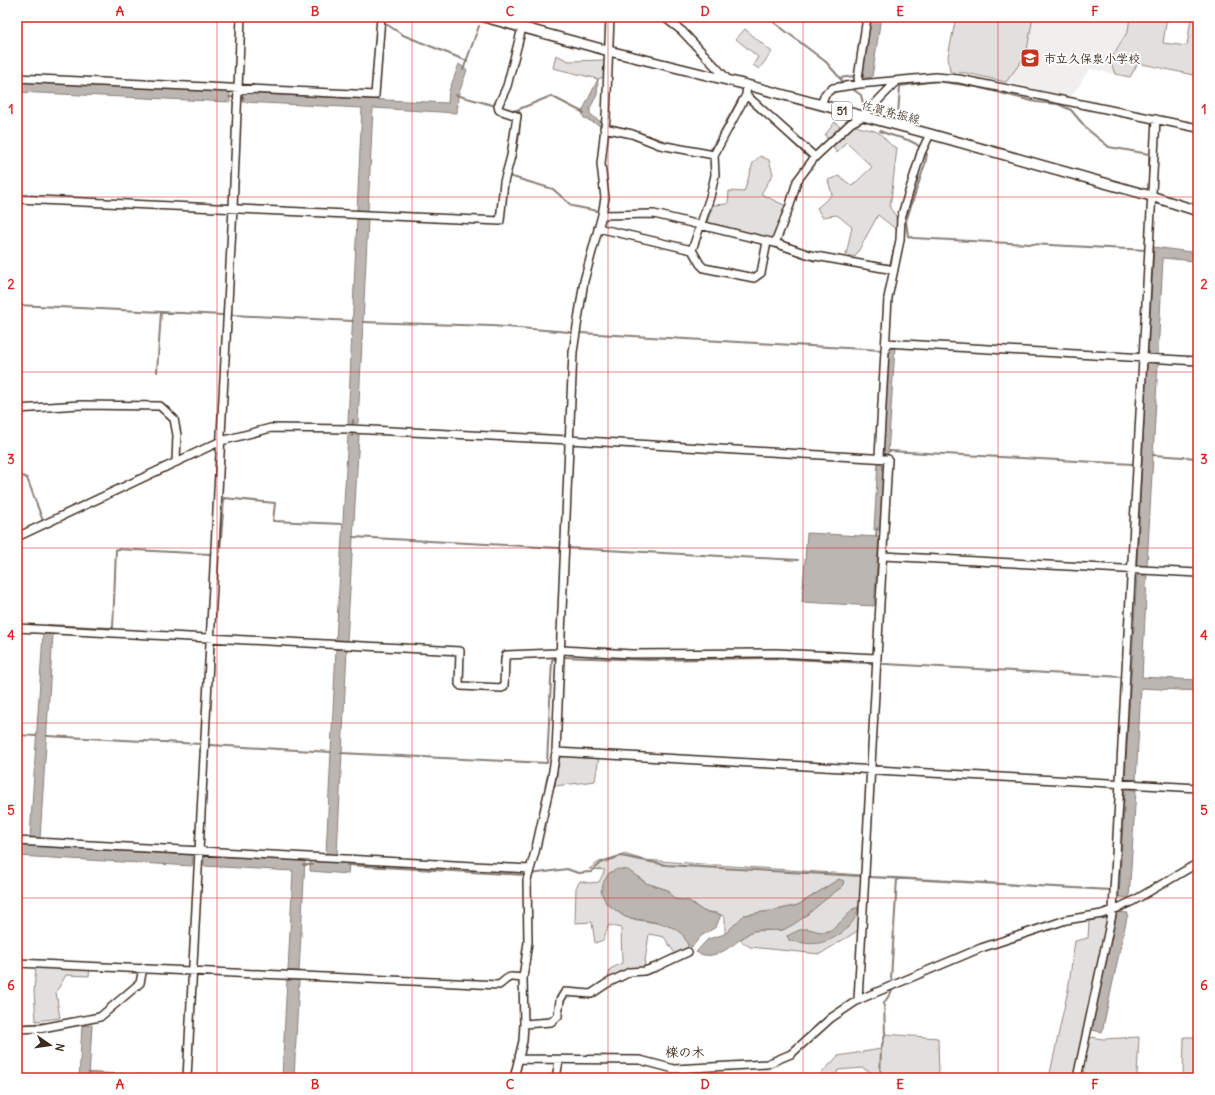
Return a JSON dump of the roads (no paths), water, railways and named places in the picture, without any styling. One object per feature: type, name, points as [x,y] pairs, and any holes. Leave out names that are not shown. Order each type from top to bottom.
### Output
[{"type":"main road","name":"佐賀脊振線","points":[[484,17],[609,52],[747,85],[930,134],[1152,196],[1198,211]]},
{"type":"street","points":[[187,1078],[233,208],[241,17]]},
{"type":"street","points":[[514,1078],[520,1059],[524,1024],[523,978],[528,942],[526,880],[530,869],[552,776],[556,752],[559,656],[575,331],[584,282],[602,215],[605,198],[601,164],[606,118],[610,17]]},
{"type":"street","points":[[664,17],[686,36],[729,81]]},
{"type":"street","points":[[856,85],[867,17]]},
{"type":"street","points":[[17,78],[238,94],[375,95],[380,19]]},
{"type":"street","points":[[17,198],[500,221],[504,182],[511,156],[517,116],[498,108],[507,86],[522,28]]},
{"type":"street","points":[[821,105],[828,91],[843,87],[936,77],[959,79],[1198,128]]},
{"type":"street","points":[[747,85],[746,95],[714,155],[715,175],[702,224],[695,238],[692,250],[704,268],[754,278],[761,273],[771,242],[790,205],[797,182],[815,157],[851,123],[862,117],[897,81]]},
{"type":"street","points":[[746,95],[815,157]]},
{"type":"street","points":[[1077,1078],[1117,908],[1127,784],[1126,677],[1138,570],[1149,358],[1148,250],[1156,119]]},
{"type":"street","points":[[604,128],[632,134],[660,145],[714,155]]},
{"type":"street","points":[[882,458],[888,298],[900,237],[901,218],[921,154],[930,134]]},
{"type":"street","points":[[602,215],[654,214],[702,224],[771,242],[810,255],[894,270]]},
{"type":"street","points":[[598,228],[692,250]]},
{"type":"street","points":[[886,343],[1198,361]]},
{"type":"street","points":[[17,410],[80,405],[160,406],[174,419],[177,435],[176,462]]},
{"type":"street","points":[[17,537],[221,442],[271,428],[354,429],[888,459],[858,1000]]},
{"type":"street","points":[[883,556],[1198,573]]},
{"type":"street","points":[[17,628],[460,651],[459,684],[462,686],[502,688],[504,686],[506,655],[559,656]]},
{"type":"street","points":[[559,656],[562,650],[670,654],[776,653],[876,658]]},
{"type":"street","points":[[556,752],[1198,788]]},
{"type":"street","points":[[17,841],[199,858],[330,858],[530,869]]},
{"type":"street","points":[[520,1059],[559,1061],[576,1059],[640,1060],[674,1069],[767,1064],[791,1054],[831,1018],[858,1000],[981,948],[1066,920],[1102,914],[1127,904],[1198,863]]},
{"type":"street","points":[[524,1024],[551,1022],[558,1016],[560,1000],[565,992],[591,994],[606,984],[630,972],[644,971],[656,967],[688,952]]},
{"type":"street","points":[[17,963],[498,985],[504,978],[523,978]]},
{"type":"street","points":[[17,1029],[42,1028],[87,1021],[100,1017],[126,997],[140,983],[143,968]]},
{"type":"street","points":[[556,1078],[559,1061]]},
{"type":"waterway","points":[[767,17],[826,62],[845,84]]},
{"type":"waterway","points":[[383,22],[403,35],[467,61]]},
{"type":"waterway","points":[[463,70],[479,26]]},
{"type":"waterway","points":[[839,78],[855,76]]},
{"type":"waterway","points":[[898,115],[900,86],[937,81],[977,87],[1036,102],[1058,104],[1071,110],[1087,129],[1109,147],[1149,154],[1149,186]]},
{"type":"waterway","points":[[851,88],[861,95],[864,107]]},
{"type":"waterway","points":[[456,95],[496,106]]},
{"type":"waterway","points":[[512,112],[551,96],[584,113]]},
{"type":"waterway","points":[[229,97],[244,98]]},
{"type":"waterway","points":[[710,151],[740,97]]},
{"type":"waterway","points":[[510,172],[518,141],[520,126],[519,110]]},
{"type":"waterway","points":[[781,131],[809,158]]},
{"type":"waterway","points":[[880,131],[917,144],[921,148]]},
{"type":"waterway","points":[[924,151],[927,154],[925,164],[906,221],[908,236],[913,238],[1147,250]]},
{"type":"waterway","points":[[509,176],[553,189],[572,206],[598,211]]},
{"type":"waterway","points":[[857,260],[890,265],[897,238]]},
{"type":"waterway","points":[[772,246],[815,261]]},
{"type":"waterway","points":[[17,305],[223,315]]},
{"type":"waterway","points":[[157,372],[161,312]]},
{"type":"waterway","points":[[232,315],[353,321]]},
{"type":"waterway","points":[[363,322],[492,326],[570,332]]},
{"type":"waterway","points":[[580,333],[882,350]]},
{"type":"waterway","points":[[352,436],[353,420]]},
{"type":"waterway","points":[[889,451],[1133,464]]},
{"type":"waterway","points":[[1153,455],[1198,458]]},
{"type":"waterway","points":[[17,474],[27,478],[43,521]]},
{"type":"waterway","points":[[220,552],[224,498],[275,503],[273,521],[342,524]]},
{"type":"waterway","points":[[876,537],[877,528]]},
{"type":"waterway","points":[[353,537],[560,548]]},
{"type":"waterway","points":[[567,548],[798,560]]},
{"type":"waterway","points":[[48,625],[113,628],[116,549],[210,554]]},
{"type":"waterway","points":[[562,657],[648,660],[774,658],[1123,677]]},
{"type":"waterway","points":[[340,753],[547,763],[552,660],[558,658]]},
{"type":"waterway","points":[[17,735],[36,736]]},
{"type":"waterway","points":[[47,736],[201,744]]},
{"type":"waterway","points":[[210,745],[331,752]]},
{"type":"waterway","points":[[531,874],[567,869],[578,873],[591,872],[601,863],[621,856],[666,865],[861,876]]},
{"type":"waterway","points":[[303,865],[313,865]]},
{"type":"waterway","points":[[347,865],[526,875]]},
{"type":"waterway","points":[[868,877],[897,878],[1111,890],[868,877]]},
{"type":"waterway","points":[[891,979],[897,878]]},
{"type":"waterway","points":[[880,1078],[881,1049],[885,1034],[884,1003],[892,991]]},
{"type":"waterway","points":[[17,1025],[50,1023]]},
{"type":"waterway","points":[[89,1073],[183,1077]]},
{"type":"waterway","points":[[191,1078],[198,1078]]},
{"type":"place","name":"市立久保泉小学校","points":[[1030,58]]},
{"type":"district","name":"檪の木","points":[[685,1052]]}]
